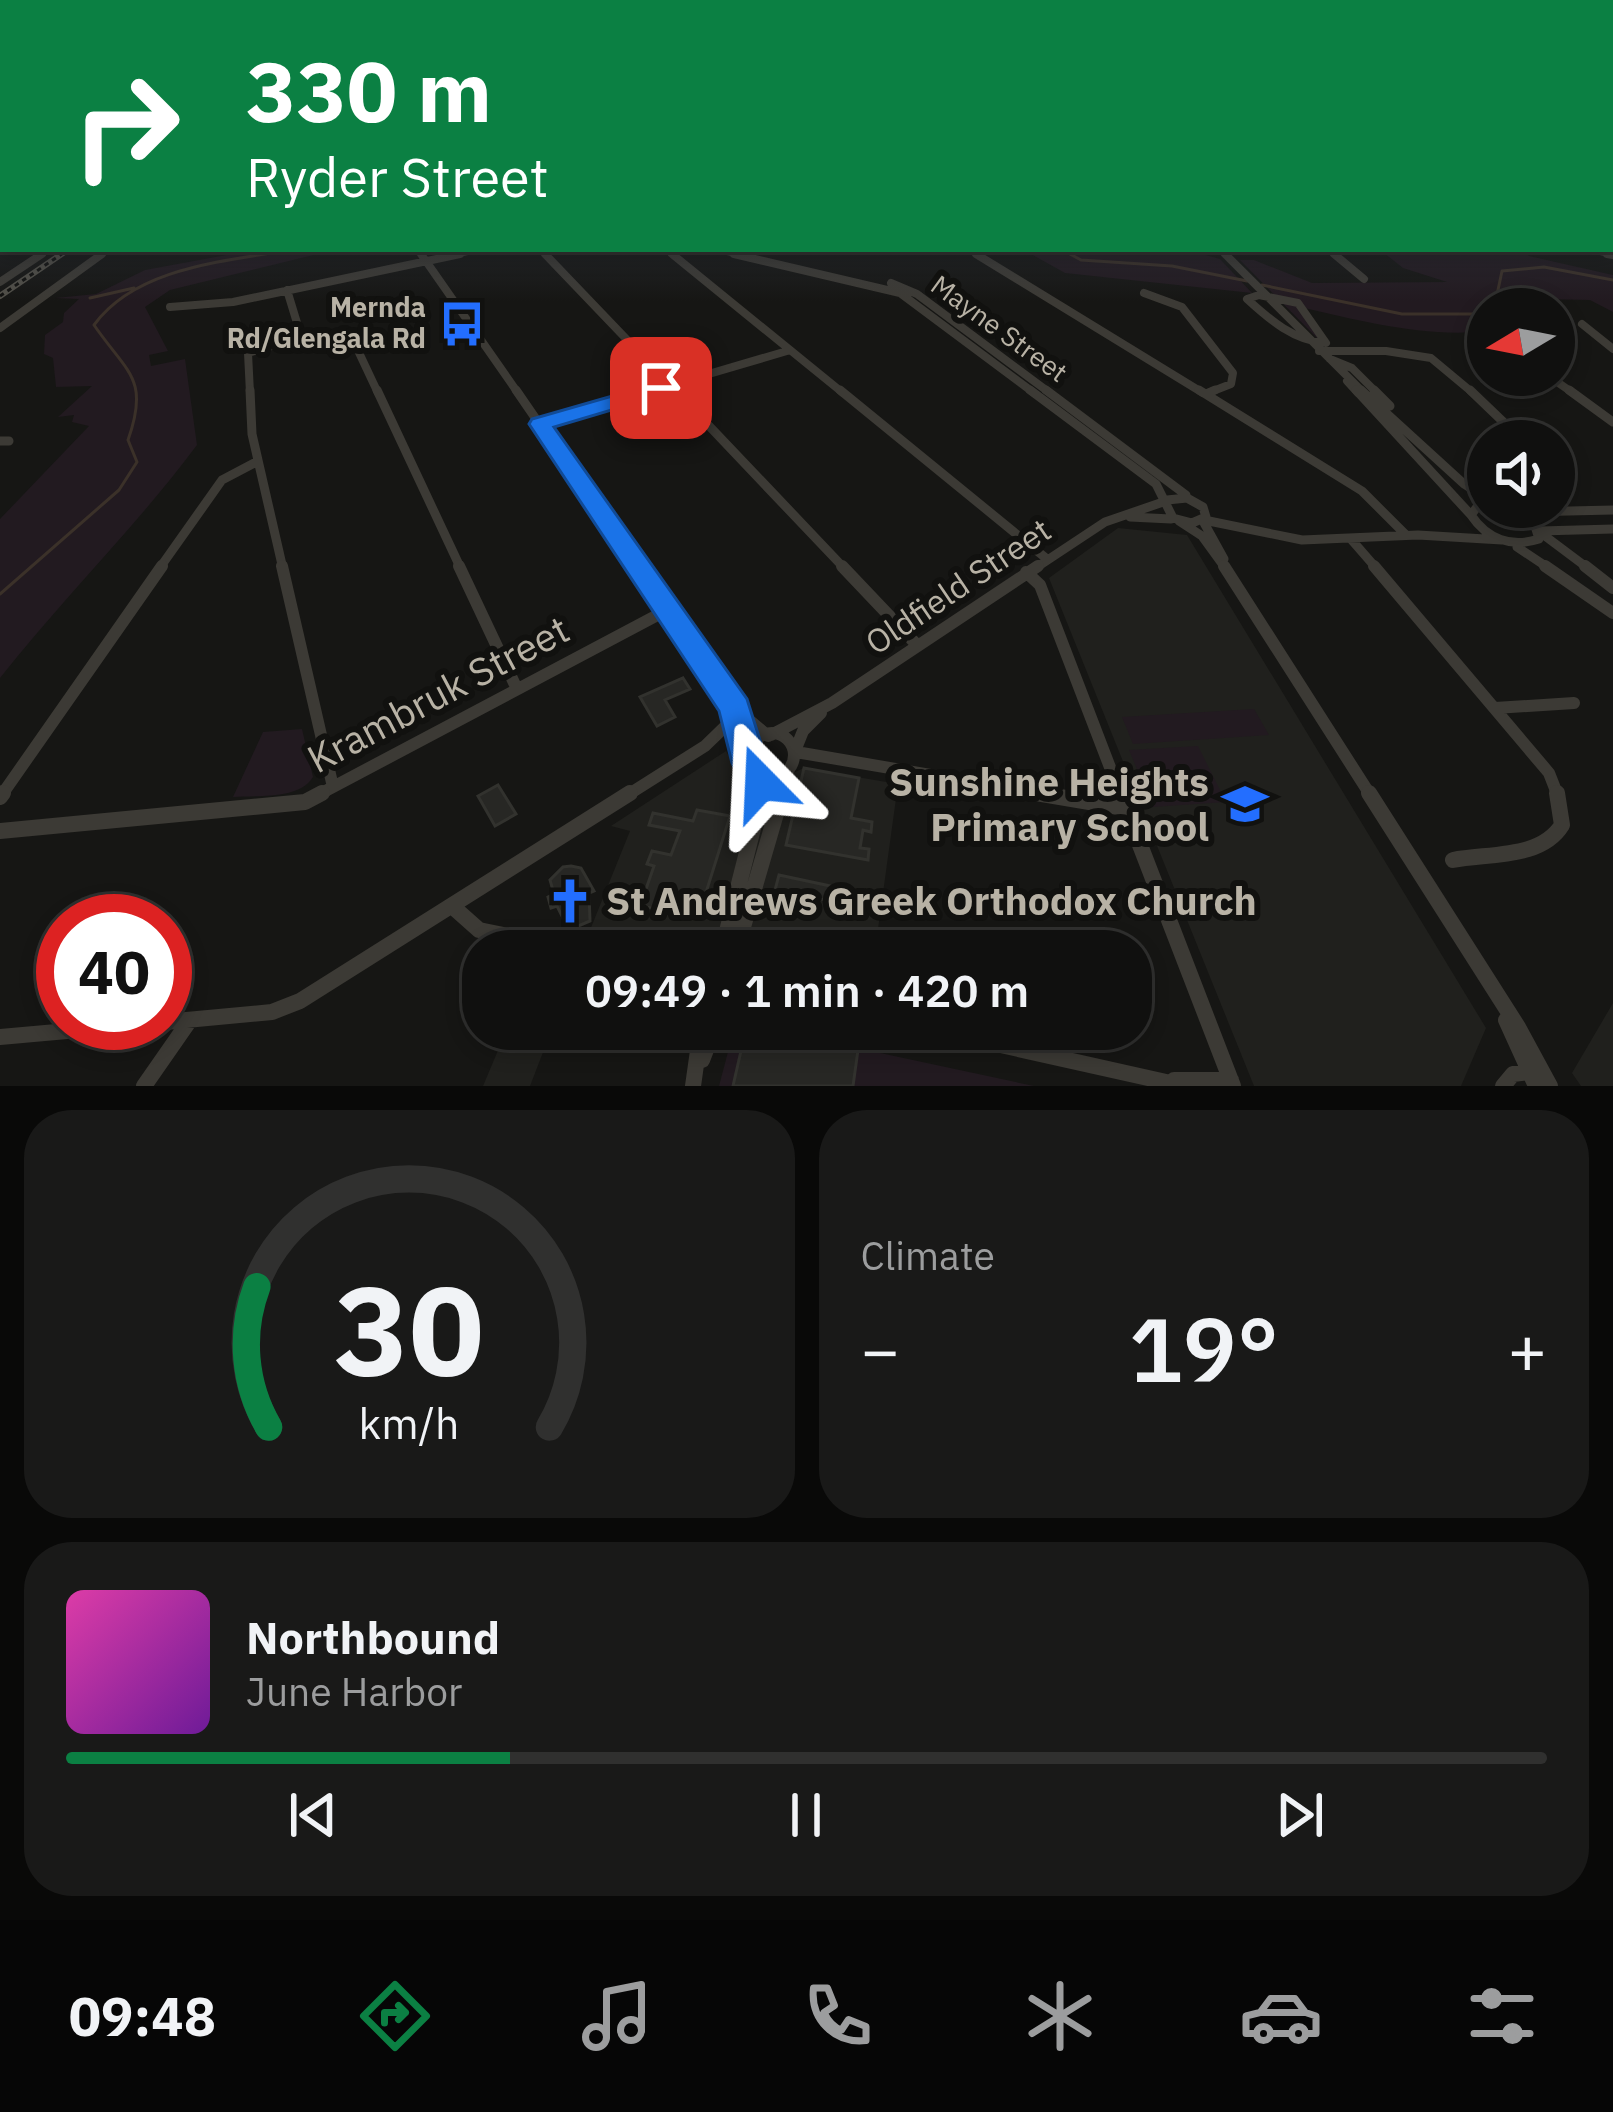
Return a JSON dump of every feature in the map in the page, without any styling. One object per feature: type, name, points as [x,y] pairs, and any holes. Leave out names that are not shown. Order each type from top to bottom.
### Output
[{"type":"street","points":[[0,281],[44,252]]},
{"type":"street","points":[[0,328],[104,252]]},
{"type":"street","points":[[420,252],[736,712],[761,783],[762,802],[728,930]]},
{"type":"street","points":[[170,308],[287,290],[467,252]]},
{"type":"street","points":[[544,252],[921,642]]},
{"type":"street","points":[[670,252],[1045,560]]},
{"type":"street","name":"Mayne Street","points":[[744,252],[900,293],[1156,484],[1166,500],[1166,512],[1204,539],[1232,578]]},
{"type":"street","name":"Mayne Street","points":[[744,252],[905,286],[1202,512]]},
{"type":"street","points":[[976,252],[1362,490],[1408,535]]},
{"type":"street","points":[[1224,252],[1299,336]]},
{"type":"street","points":[[1332,252],[1364,279]]},
{"type":"street","points":[[287,290],[303,332]]},
{"type":"street","points":[[1144,292],[1182,307],[1233,373],[1233,382],[1205,394]]},
{"type":"street","points":[[1322,352],[1326,340],[1300,304],[1248,297],[1322,352],[1355,370],[1434,450],[1433,456]]},
{"type":"street","points":[[1277,308],[1467,485]]},
{"type":"street","points":[[1582,324],[1613,349]]},
{"type":"street","points":[[337,785],[259,463],[248,353],[303,332],[354,342],[517,689]]},
{"type":"street","points":[[540,424],[785,351]]},
{"type":"street","points":[[1322,352],[1386,351],[1435,360],[1505,420]]},
{"type":"street","points":[[1344,375],[1355,394],[1467,511]]},
{"type":"street","points":[[1575,395],[1613,422]]},
{"type":"street","points":[[0,797],[230,473],[259,463]]},
{"type":"street","points":[[1166,500],[1262,533]]},
{"type":"street","name":"Oldfield Street","points":[[770,735],[832,703],[1115,518],[1166,500]]},
{"type":"street","points":[[1575,512],[1613,510]]},
{"type":"street","points":[[1115,518],[1178,520],[1202,512]]},
{"type":"street","points":[[1202,512],[1232,578],[1500,1006],[1539,1082]]},
{"type":"street","points":[[1408,535],[1456,527],[1467,518]]},
{"type":"street","points":[[1479,528],[1535,557],[1613,614]]},
{"type":"street","points":[[1534,528],[1613,588]]},
{"type":"street","points":[[1540,532],[1613,529]]},
{"type":"street","points":[[1215,538],[1228,532],[1303,540],[1408,535],[1532,543],[1540,532]]},
{"type":"street","points":[[1354,537],[1549,773],[1561,796],[1562,826],[1548,844],[1523,854],[1453,860]]},
{"type":"street","points":[[1022,575],[1041,591],[1232,1083],[1160,1078]]},
{"type":"street","name":"Krambruk Street","points":[[5,828],[281,807],[337,785],[667,610]]},
{"type":"street","name":"Oldfield Street","points":[[793,757],[803,731],[832,703]]},
{"type":"street","points":[[1495,708],[1574,703]]},
{"type":"street","points":[[736,712],[770,735],[785,738],[793,757],[742,930]]},
{"type":"street","points":[[192,1020],[285,1008],[705,746],[736,712]]},
{"type":"street","points":[[749,758],[754,743],[770,735]]},
{"type":"street","points":[[705,746],[725,740],[774,776],[793,757]]},
{"type":"street","points":[[793,757],[1125,808]]},
{"type":"street","points":[[452,907],[478,930]]},
{"type":"street","points":[[0,1037],[36,1034]]},
{"type":"street","points":[[144,1086],[169,1050]]},
{"type":"street","points":[[694,1080],[698,1050]]},
{"type":"street","points":[[694,1080],[706,1050]]},
{"type":"street","points":[[1028,1050],[1184,1086]]},
{"type":"street","points":[[1503,1086],[1513,1074],[1539,1082]]},
{"type":"shaded area","points":[[243,252],[326,252],[170,290],[145,307],[168,351],[149,355],[151,366],[185,359],[197,445],[0,678],[0,519],[89,426],[72,422],[74,415],[58,417],[92,386],[56,387],[53,358],[44,354],[45,335],[63,322],[64,313],[79,299],[55,298],[96,294],[145,270]]},
{"type":"shaded area","points":[[1027,252],[1195,252],[1220,259],[1252,293],[1065,273]]},
{"type":"shaded area","points":[[1383,252],[1523,252],[1613,275],[1613,312],[1590,300],[1575,300],[1575,288],[1467,288],[1467,333],[1393,327],[1300,307],[1318,339],[1240,260],[1254,260],[1312,283],[1447,282],[1403,268]]},
{"type":"shaded area","name":"Sunshine Heights Primary School","points":[[1118,528],[1187,535],[1486,1028],[1461,1086],[1254,1086],[1049,578]]},
{"type":"shaded area","points":[[1254,709],[1269,735],[1133,744],[1122,717]]},
{"type":"shaded area","points":[[302,729],[313,777],[307,784],[277,795],[233,797],[263,732]]},
{"type":"shaded area","points":[[1198,746],[1226,802],[1153,807],[1129,750]]},
{"type":"shaded area","points":[[726,751],[744,780],[780,779],[804,768],[898,784],[878,930],[590,930],[630,831],[611,826]]},
{"type":"shaded area","points":[[1613,1003],[1613,1086],[1581,1086],[1572,1073]]},
{"type":"shaded area","points":[[498,1050],[544,1050],[530,1086],[483,1086]]},
{"type":"shaded area","points":[[728,1050],[866,1050],[1034,1086],[719,1086]]},
{"type":"building","points":[[683,678],[690,689],[665,700],[675,717],[657,726],[640,697]]},
{"type":"building","points":[[804,768],[859,778],[851,818],[872,822],[871,832],[863,830],[860,848],[869,849],[868,860],[786,845]]},
{"type":"building","points":[[498,785],[516,814],[495,826],[478,796]]},
{"type":"building","points":[[697,810],[730,816],[698,918],[627,903],[633,889],[645,892],[654,866],[647,864],[652,851],[671,855],[680,831],[649,825],[653,813],[693,821]]},
{"type":"building","name":"St Andrews Greek Orthodox Church","points":[[563,867],[581,868],[594,891],[589,893],[590,921],[569,930],[548,897],[554,894],[550,880]]},
{"type":"building","points":[[779,875],[849,890],[846,904],[775,890]]},
{"type":"building","points":[[741,1050],[858,1050],[853,1086],[733,1086]]},
{"type":"waterway","points":[[0,594],[119,490],[137,462],[128,440],[136,389],[94,325],[112,305],[159,278],[278,252]]},
{"type":"waterway","points":[[1066,252],[1081,260],[1172,266],[1247,281]]},
{"type":"waterway","points":[[1498,288],[1502,271],[1544,267],[1613,280]]},
{"type":"waterway","points":[[1262,285],[1402,314],[1467,314]]},
{"type":"waterway","points":[[90,298],[134,288]]},
{"type":"railway","points":[[0,296],[65,252]]},
{"type":"place","name":"Mernda Rd/Glengala Rd","points":[[462,324]]},
{"type":"place","name":"Sunshine Heights Primary School","points":[[1245,804]]},
{"type":"place","name":"St Andrews Greek Orthodox Church","points":[[570,901]]},
{"type":"route","points":[[661,388],[540,424],[735,708],[749,763],[761,783]]}]
